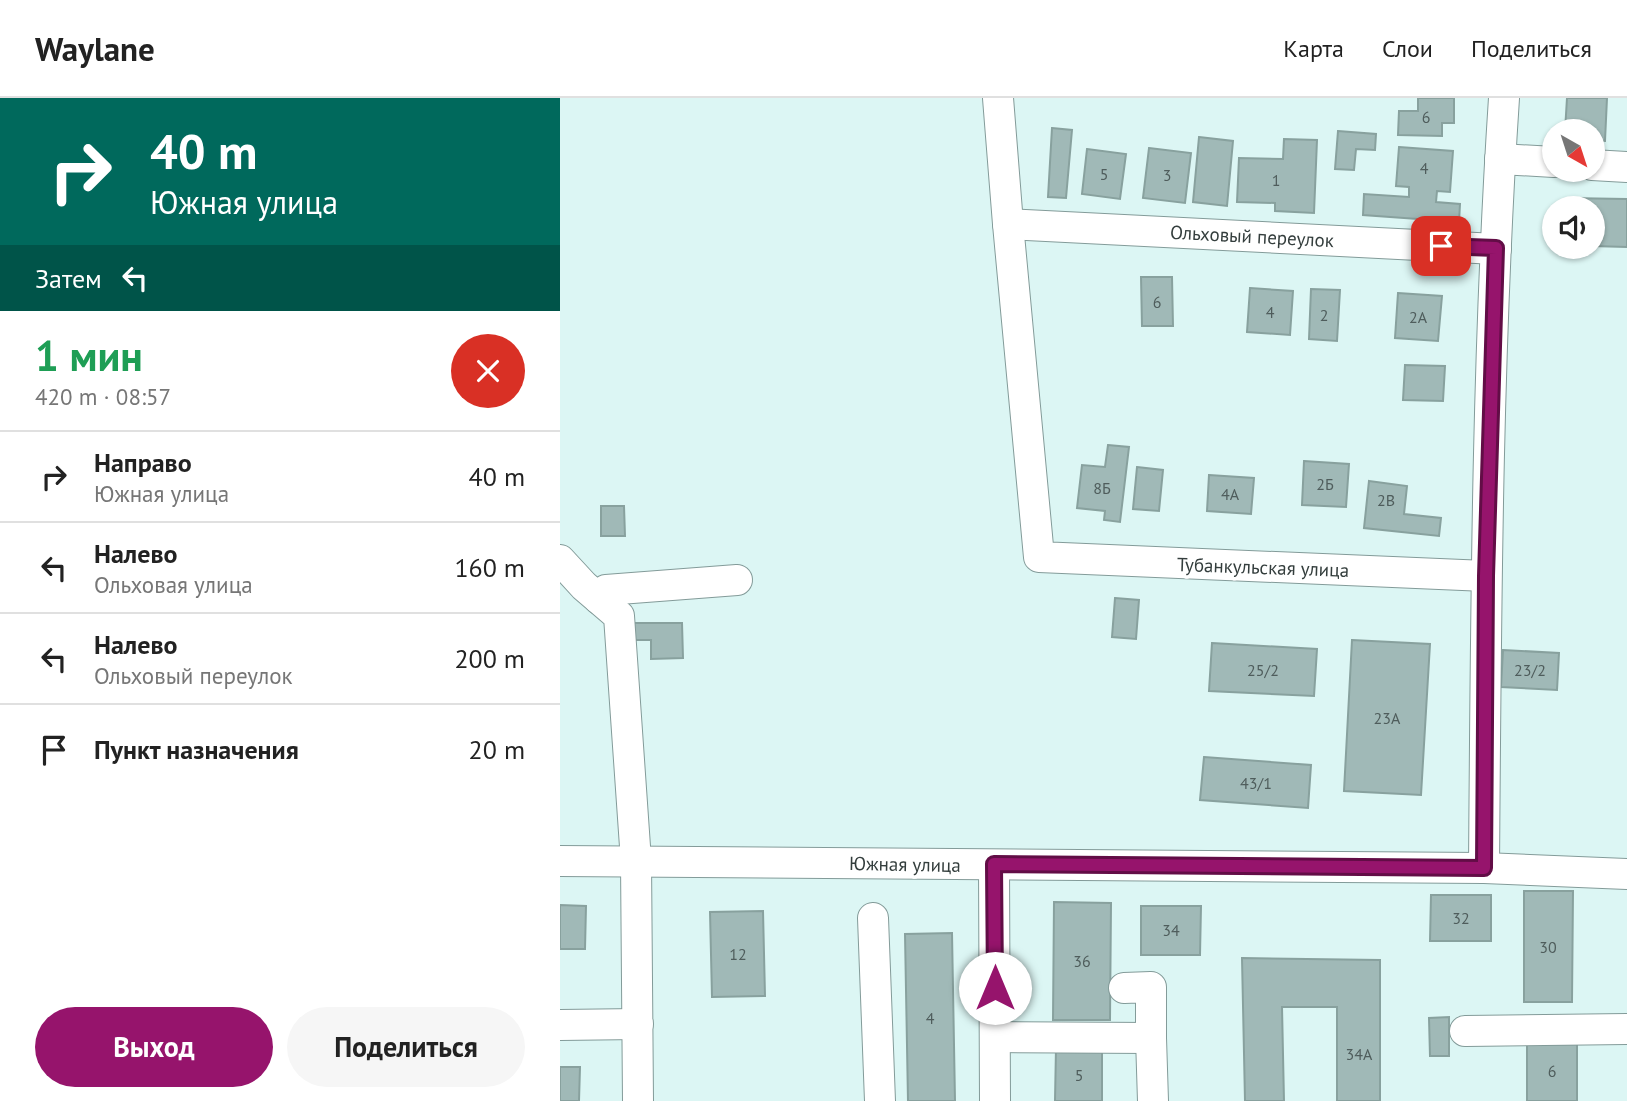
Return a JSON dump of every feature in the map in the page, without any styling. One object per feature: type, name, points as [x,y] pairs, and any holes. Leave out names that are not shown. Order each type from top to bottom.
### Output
[{"type":"street","points":[[998,98],[1008,224]]},
{"type":"street","points":[[1484,868],[1486,576],[1496,248],[1504,98]]},
{"type":"street","points":[[1500,159],[1542,161]]},
{"type":"street","points":[[1605,166],[1627,167]]},
{"type":"street","name":"Ольховый переулок","points":[[1008,224],[1496,248]]},
{"type":"street","name":"Тубанкульская улица","points":[[1008,224],[1039,557],[1486,576]]},
{"type":"street","points":[[560,560],[583,586],[619,616],[636,861],[638,1101]]},
{"type":"street","points":[[599,599],[606,590],[737,580]]},
{"type":"street","name":"Южная улица","points":[[560,861],[1484,868],[1627,874]]},
{"type":"street","points":[[994,864],[995,1101]]},
{"type":"street","points":[[873,918],[880,1101]]},
{"type":"street","points":[[1124,988],[1151,987],[1153,1101]]},
{"type":"street","points":[[560,1025],[638,1024]]},
{"type":"street","points":[[1465,1031],[1627,1029]]},
{"type":"street","points":[[995,1037],[1151,1038]]},
{"type":"building","points":[[1418,98],[1454,98],[1454,123],[1442,123],[1442,136],[1398,135],[1399,111],[1418,111]]},
{"type":"building","points":[[1567,98],[1607,98],[1605,141],[1605,119],[1566,119]]},
{"type":"building","points":[[1052,128],[1072,130],[1066,198],[1048,197]]},
{"type":"building","points":[[1338,131],[1376,134],[1375,150],[1356,149],[1354,170],[1335,169]]},
{"type":"building","points":[[1199,137],[1233,141],[1227,206],[1193,202]]},
{"type":"building","points":[[1284,139],[1317,140],[1314,213],[1275,211],[1275,203],[1237,202],[1239,158],[1283,159]]},
{"type":"building","points":[[1399,147],[1453,151],[1450,192],[1437,191],[1436,202],[1460,204],[1459,222],[1363,215],[1364,194],[1409,197],[1409,187],[1396,186]]},
{"type":"building","points":[[1149,148],[1191,153],[1185,203],[1143,198]]},
{"type":"building","points":[[1087,149],[1126,154],[1120,199],[1082,194]]},
{"type":"building","points":[[1605,199],[1627,199],[1627,247],[1605,246]]},
{"type":"building","points":[[1141,277],[1172,277],[1173,326],[1142,326]]},
{"type":"building","points":[[1250,288],[1293,291],[1290,335],[1247,332]]},
{"type":"building","points":[[1311,289],[1340,290],[1337,341],[1309,339]]},
{"type":"building","points":[[1398,293],[1442,296],[1438,341],[1395,338]]},
{"type":"building","points":[[1405,365],[1445,366],[1443,401],[1403,400]]},
{"type":"building","points":[[1108,445],[1129,447],[1120,522],[1104,520],[1105,511],[1077,508],[1082,465],[1105,467]]},
{"type":"building","points":[[1304,461],[1349,464],[1346,507],[1302,505]]},
{"type":"building","points":[[1137,467],[1163,470],[1159,511],[1133,509]]},
{"type":"building","points":[[1209,475],[1254,478],[1251,514],[1207,511]]},
{"type":"building","points":[[1369,481],[1407,486],[1404,514],[1441,518],[1439,536],[1364,528]]},
{"type":"building","points":[[601,506],[624,506],[625,536],[601,536]]},
{"type":"building","points":[[1115,598],[1139,600],[1136,639],[1112,637]]},
{"type":"building","points":[[630,623],[682,623],[683,658],[651,659],[651,640],[630,640]]},
{"type":"building","points":[[1352,640],[1430,644],[1421,795],[1344,791]]},
{"type":"building","points":[[1212,643],[1317,649],[1314,696],[1209,691]]},
{"type":"building","points":[[1503,650],[1559,653],[1557,690],[1501,687]]},
{"type":"building","points":[[1204,757],[1311,765],[1308,808],[1200,800]]},
{"type":"building","points":[[1524,891],[1573,891],[1572,1002],[1524,1002]]},
{"type":"building","points":[[1431,895],[1491,895],[1491,941],[1430,941]]},
{"type":"building","points":[[1054,902],[1111,903],[1110,1020],[1053,1020]]},
{"type":"building","points":[[560,905],[586,906],[585,949],[560,949]]},
{"type":"building","points":[[1141,906],[1201,906],[1200,955],[1141,955]]},
{"type":"building","points":[[763,911],[765,996],[712,997],[710,912]]},
{"type":"building","points":[[952,933],[955,1101],[908,1101],[905,934]]},
{"type":"building","points":[[1242,958],[1380,960],[1380,1101],[1337,1101],[1337,1007],[1282,1007],[1284,1101],[1245,1101]]},
{"type":"building","points":[[1449,1017],[1449,1056],[1430,1056],[1429,1018]]},
{"type":"building","points":[[1527,1040],[1577,1041],[1577,1101],[1527,1101]]},
{"type":"building","points":[[1056,1048],[1102,1048],[1102,1101],[1055,1101]]},
{"type":"building","points":[[560,1067],[580,1067],[579,1101],[560,1101]]},
{"type":"route","points":[[995,988],[994,864],[1484,868],[1486,576],[1496,248],[1441,246]]}]
